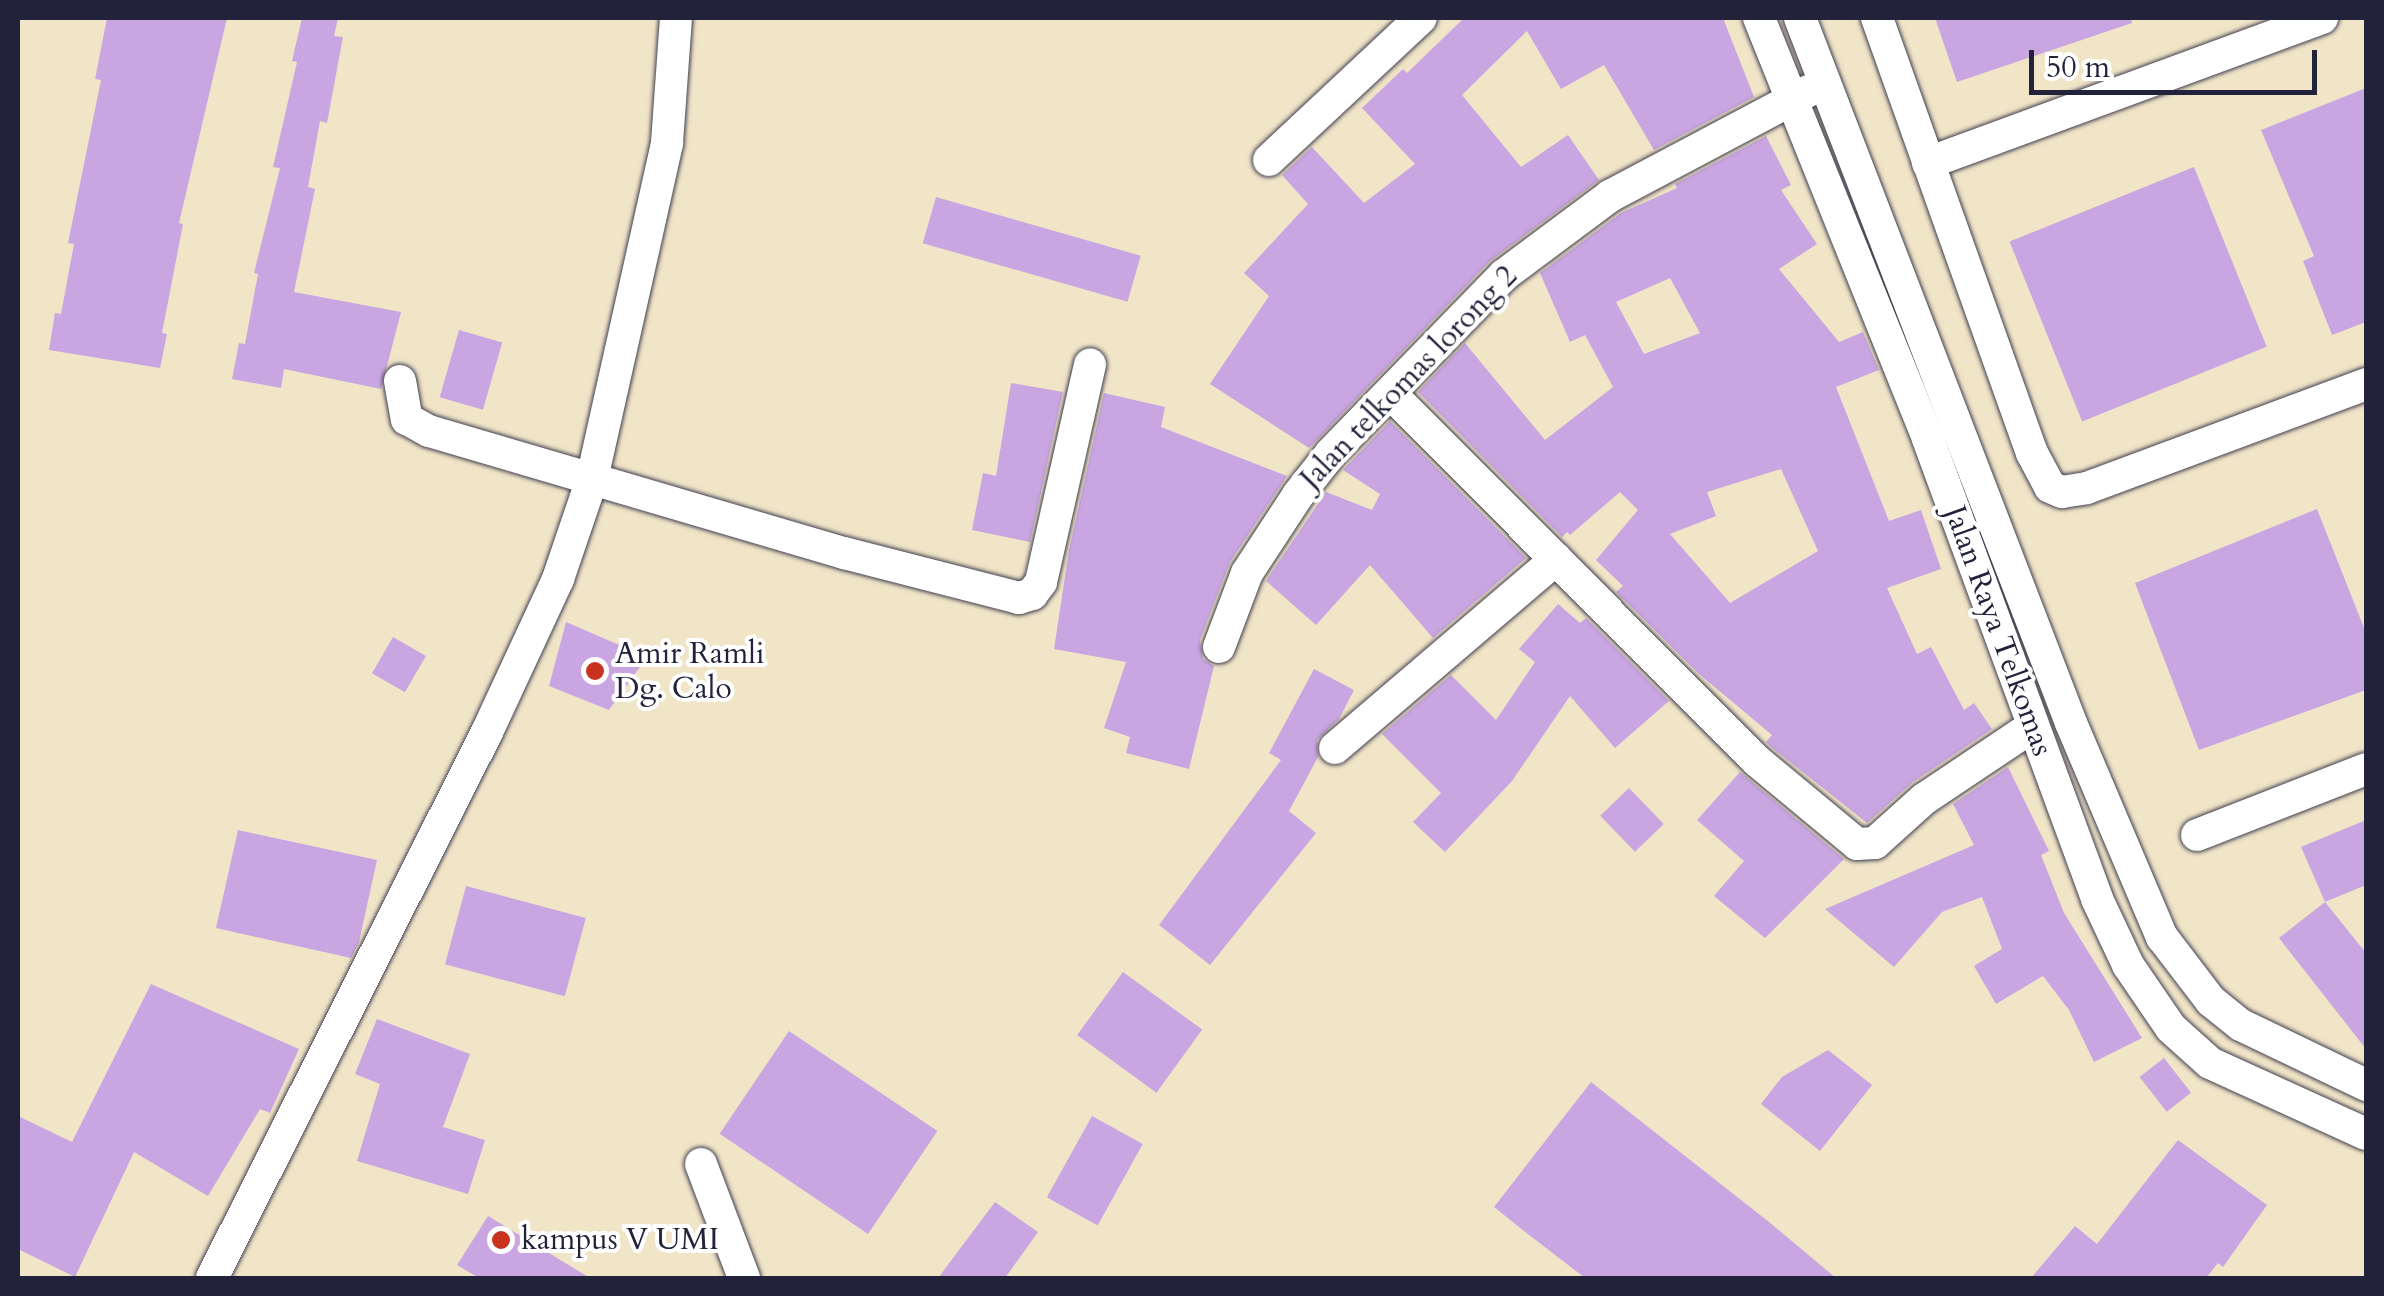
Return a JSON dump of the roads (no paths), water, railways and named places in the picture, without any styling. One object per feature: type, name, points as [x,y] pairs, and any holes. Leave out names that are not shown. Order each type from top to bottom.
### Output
[{"type":"street","points":[[1269,160],[1420,18]]},
{"type":"street","name":"Jalan Raya Telkomas","points":[[1759,18],[1928,439],[2097,900],[2128,965],[2171,1028],[2210,1063],[2266,1092],[2366,1134]]},
{"type":"street","name":"Jalan Raya Telkomas","points":[[1800,18],[2071,723],[2162,937],[2211,1001],[2241,1026],[2366,1086]]},
{"type":"street","points":[[1877,18],[2032,453],[2050,487],[2062,492],[2087,488],[2366,384]]},
{"type":"street","points":[[1928,162],[2322,18]]},
{"type":"street","points":[[212,1278],[487,732],[558,579],[592,479],[666,143],[679,26]]},
{"type":"street","name":"Jalan telkomas lorong 2","points":[[1220,647],[1247,573],[1281,518],[1332,453],[1392,395],[1476,302],[1535,249],[1610,196],[1824,84]]},
{"type":"street","points":[[400,381],[404,410],[414,424],[844,554],[1019,598],[1032,594],[1041,582],[1090,364]]},
{"type":"street","points":[[1392,395],[1758,761],[1841,834],[1862,846],[1874,843],[1924,799],[2033,726]]},
{"type":"street","points":[[1336,748],[1556,559]]},
{"type":"street","points":[[2197,835],[2366,769]]},
{"type":"street","points":[[701,1164],[744,1278]]},
{"type":"place","name":"Amir Ramli Dg. Calo","points":[[595,671]]},
{"type":"place","name":"kampus V UMI","points":[[501,1240]]}]
